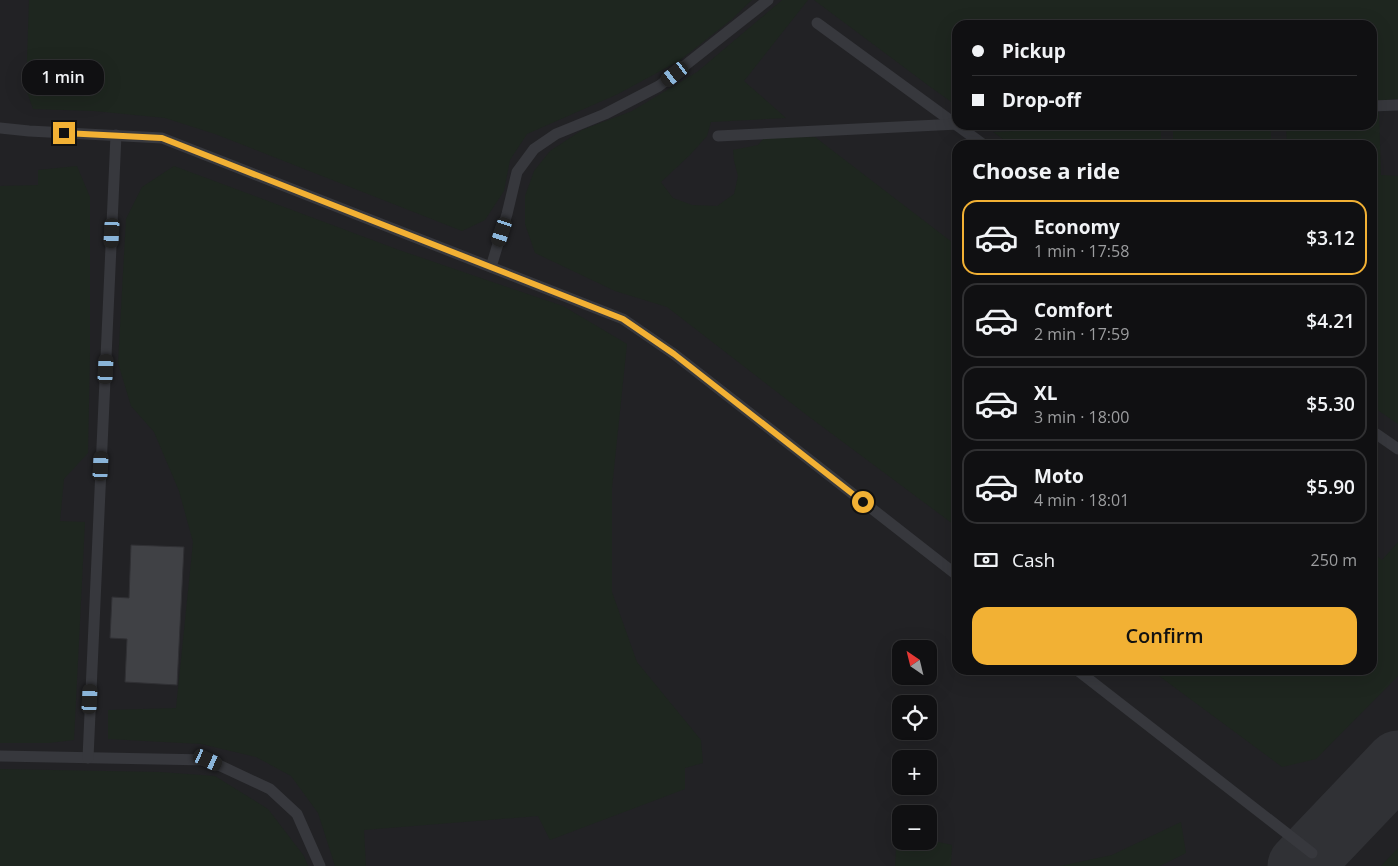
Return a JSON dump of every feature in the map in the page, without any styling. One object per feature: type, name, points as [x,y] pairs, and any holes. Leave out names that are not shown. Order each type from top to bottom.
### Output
[{"type":"lane","points":[[491,266],[507,214],[517,172],[534,149],[556,134],[605,114],[659,86],[768,0]]},
{"type":"lane","points":[[817,23],[952,120]]},
{"type":"lane","points":[[1377,106],[1398,105]]},
{"type":"lane","points":[[718,136],[952,124]]},
{"type":"lane","points":[[0,128],[162,138],[623,319],[674,354],[952,571]]},
{"type":"lane","points":[[965,130],[978,140]]},
{"type":"lane","points":[[88,758],[116,135]]},
{"type":"lane","points":[[1377,434],[1398,449]]},
{"type":"lane","points":[[1084,675],[1312,853]]},
{"type":"lane","points":[[0,756],[208,760],[270,789],[297,814],[320,866]]},
{"type":"shaded area","points":[[0,0],[1398,0],[1398,866],[0,866]]},
{"type":"shaded area","points":[[29,0],[752,0],[731,20],[679,61],[618,94],[527,134],[510,160],[504,191],[485,220],[462,231],[215,134],[165,118],[94,111],[33,109],[26,89]]},
{"type":"shaded area","points":[[782,0],[808,0],[744,81],[786,118],[711,122],[707,136],[661,182],[673,198],[692,205],[717,206],[734,194],[738,176],[733,150],[758,145],[764,138],[815,137],[952,242],[952,523],[808,416],[667,307],[615,291],[535,253],[525,224],[525,196],[534,171],[550,151],[582,130],[632,111],[697,72]]},
{"type":"shaded area","points":[[814,0],[1398,0],[1398,99],[1377,101],[1377,20],[952,20],[952,102]]},
{"type":"shaded area","points":[[1377,112],[1379,112],[1381,175],[1398,176],[1398,424],[1377,410],[1377,140],[1287,140],[1286,130],[1377,130]]},
{"type":"shaded area","points":[[1161,130],[1161,140],[1004,140],[993,132]]},
{"type":"shaded area","points":[[1173,130],[1271,130],[1271,140],[1173,140]]},
{"type":"shaded area","points":[[77,166],[90,197],[88,453],[64,479],[60,521],[85,522],[74,740],[49,743],[0,743],[0,186],[38,185],[38,170]]},
{"type":"shaded area","points":[[174,166],[399,250],[563,306],[627,344],[612,488],[612,592],[637,662],[701,740],[703,763],[685,768],[685,789],[550,840],[538,816],[364,830],[366,866],[335,866],[318,813],[291,776],[256,757],[201,744],[108,739],[108,710],[176,708],[193,542],[179,491],[154,432],[131,406],[118,363],[126,219],[142,187]]},
{"type":"shaded area","points":[[1398,542],[1398,676],[1316,759],[1282,767],[1158,675],[1377,675],[1377,556],[1382,560]]},
{"type":"shaded area","points":[[0,769],[160,772],[215,776],[268,809],[304,856],[308,866],[0,866]]},
{"type":"shaded area","points":[[1181,822],[1186,853],[1160,866],[1060,866],[1112,855]]},
{"type":"shaded area","points":[[937,842],[952,845],[951,866],[895,866],[896,850],[937,850]]},
{"type":"shaded area","points":[[1398,848],[1398,866],[1381,866]]},
{"type":"building","points":[[131,545],[184,547],[177,685],[125,682],[127,639],[110,638],[112,597],[129,598]]},
{"type":"taxiway","points":[[1300,866],[1398,763]]},
{"type":"route","points":[[64,133],[162,138],[623,319],[674,354],[863,502]]}]
